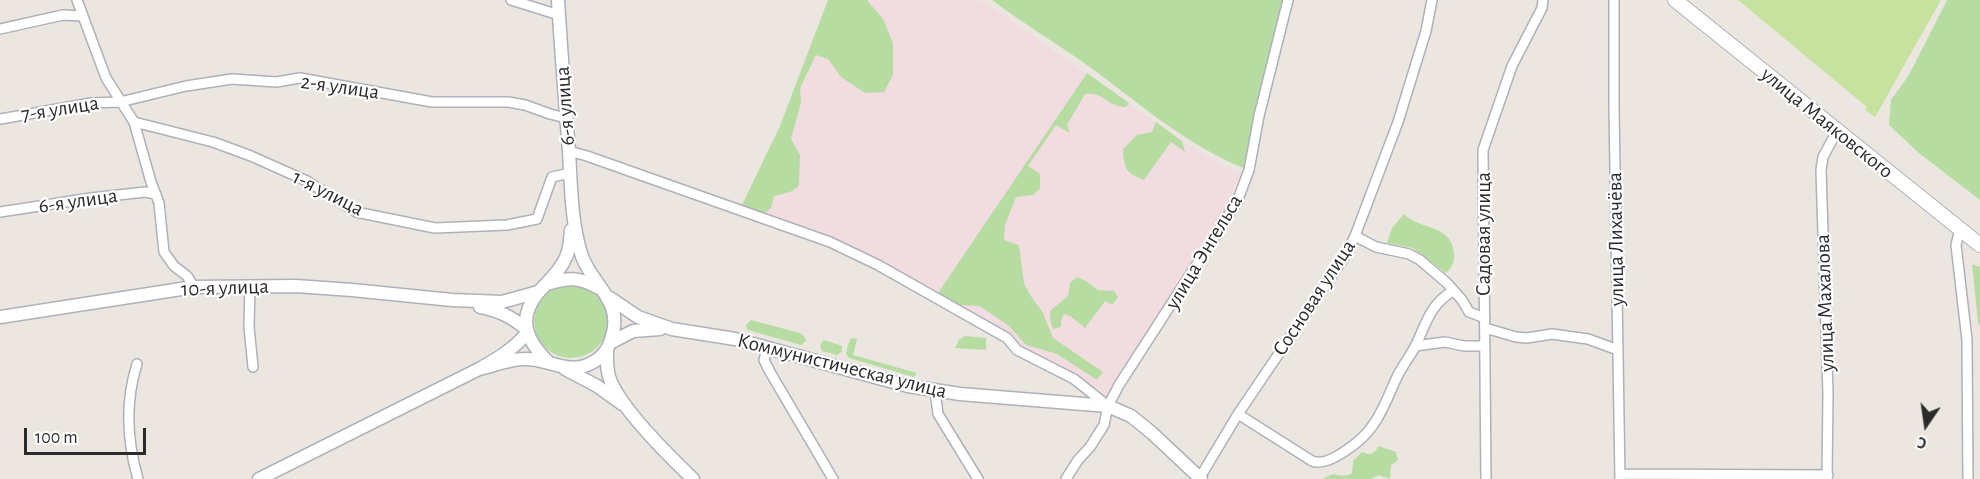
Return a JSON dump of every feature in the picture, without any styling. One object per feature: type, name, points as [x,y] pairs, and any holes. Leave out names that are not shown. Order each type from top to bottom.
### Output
[{"type":"main road","name":"улица Маяковского","points":[[1675,0],[1980,244]]},
{"type":"street","points":[[77,0],[106,78],[134,122],[160,210],[161,245],[174,266],[194,287]]},
{"type":"street","points":[[511,0],[559,15]]},
{"type":"street","name":"6-я улица","points":[[558,0],[573,212]]},
{"type":"street","name":"улица Энгельса","points":[[1066,479],[1104,425],[1108,406],[1228,219],[1240,195],[1249,170],[1259,116],[1288,0]]},
{"type":"street","name":"Сосновая улица","points":[[1200,479],[1238,414],[1345,256],[1355,236],[1398,122],[1426,32],[1432,0]]},
{"type":"street","name":"Садовая улица","points":[[1486,479],[1483,150],[1512,66],[1542,8],[1543,0]]},
{"type":"street","points":[[1605,0],[1614,2]]},
{"type":"street","name":"улица Лихачёва","points":[[1614,2],[1620,477]]},
{"type":"street","points":[[0,28],[63,15],[82,16]]},
{"type":"street","name":"2-я улица","points":[[120,102],[186,86],[232,79],[276,82],[300,78],[432,102],[508,102],[566,118]]},
{"type":"street","name":"7-я улица","points":[[0,119],[91,103],[120,102]]},
{"type":"street","name":"1-я улица","points":[[134,122],[213,142],[251,156],[307,181],[356,212],[435,228],[507,225],[537,219],[552,177],[570,173]]},
{"type":"street","name":"улица Махалова","points":[[1827,477],[1828,393],[1821,170],[1823,157],[1837,131]]},
{"type":"street","points":[[569,151],[830,242],[879,266],[1007,338],[1017,350],[1074,379],[1108,406]]},
{"type":"street","name":"6-я улица","points":[[0,212],[91,198],[145,192],[156,194]]},
{"type":"street","points":[[259,479],[479,369],[519,344],[526,331],[531,304],[566,259],[573,212]]},
{"type":"street","points":[[573,212],[583,262],[600,289]]},
{"type":"street","points":[[1960,229],[1956,245],[1967,340],[1968,479]]},
{"type":"street","points":[[1355,236],[1376,247],[1409,254],[1420,260],[1454,291],[1469,312],[1485,323],[1516,337],[1552,334],[1588,339],[1618,350]]},
{"type":"street","points":[[543,288],[565,279],[584,280],[610,298],[615,327],[609,346],[607,369],[610,382],[627,408],[693,479]]},
{"type":"street","points":[[250,285],[249,327],[253,368]]},
{"type":"street","name":"10-я улица","points":[[0,317],[194,287],[250,285],[352,290],[452,300],[502,302],[543,288]]},
{"type":"street","points":[[1238,414],[1312,461],[1323,463],[1332,459],[1351,447],[1373,426],[1439,299],[1454,291]]},
{"type":"street","name":"Коммунистическая улица","points":[[610,298],[638,317],[672,329],[735,339],[908,386],[935,391],[1108,406],[1131,416],[1159,439],[1200,479]]},
{"type":"street","name":"10-я улица","points":[[452,300],[503,312],[514,318],[526,331]]},
{"type":"street","name":"Коммунистическая улица","points":[[609,346],[633,331],[672,329]]},
{"type":"street","points":[[526,331],[534,348],[549,363]]},
{"type":"street","points":[[1415,346],[1445,342],[1464,346],[1485,346]]},
{"type":"street","points":[[562,367],[578,368],[588,364],[598,358],[609,346]]},
{"type":"street","points":[[767,348],[764,360],[770,372],[833,479]]},
{"type":"street","points":[[479,369],[525,358],[549,363],[562,367],[597,386],[627,408]]},
{"type":"street","points":[[137,364],[132,380],[128,415],[131,447],[138,479]]},
{"type":"street","points":[[935,391],[938,414],[978,479]]},
{"type":"street","points":[[1620,477],[1827,477]]},
{"type":"shaded area","points":[[828,0],[973,0],[982,2],[1182,141],[1231,170],[1241,173],[1223,215],[1105,397],[1076,375],[1021,346],[1010,334],[881,261],[832,237],[742,205],[780,126]]},
{"type":"green space","points":[[828,0],[867,0],[883,19],[893,43],[893,75],[884,92],[865,93],[841,77],[828,59],[816,55],[800,88],[801,103],[791,139],[800,155],[799,186],[790,192],[774,196],[771,208],[765,213],[742,205],[780,126]]},
{"type":"green space","points":[[992,0],[1288,0],[1249,170],[1227,161],[1185,137],[1087,65]]},
{"type":"green space","points":[[1738,0],[1941,0],[1875,117],[1865,110],[1867,107]]},
{"type":"green space","points":[[1947,0],[1980,0],[1980,200],[1919,153],[1889,125],[1891,100],[1909,75]]},
{"type":"green space","points":[[1087,73],[1129,103],[1126,107],[1115,105],[1096,95],[1085,94],[1067,125],[1070,133],[1056,125],[1028,166],[1040,174],[1040,189],[1033,195],[1016,197],[1005,225],[1004,240],[1019,245],[1024,283],[1043,313],[1053,338],[1103,372],[1097,380],[1057,354],[1026,345],[1009,326],[980,306],[961,305],[938,293]]},
{"type":"green space","points":[[1156,122],[1182,141],[1185,152],[1171,142],[1144,180],[1127,169],[1123,149],[1137,135],[1152,132]]},
{"type":"green space","points":[[1404,214],[1417,223],[1440,231],[1451,243],[1454,261],[1446,273],[1413,248],[1387,243],[1392,228]]},
{"type":"green space","points":[[1972,264],[1980,267],[1980,325],[1978,323]]},
{"type":"green space","points":[[1077,277],[1098,290],[1114,291],[1118,297],[1112,305],[1105,301],[1085,328],[1064,314],[1061,327],[1053,329],[1050,311],[1068,296],[1070,283]]},
{"type":"green space","points":[[571,284],[585,287],[597,295],[605,307],[608,321],[605,335],[597,347],[585,355],[571,358],[557,355],[545,347],[537,335],[534,321],[537,307],[545,295],[557,287]]},
{"type":"green space","points":[[751,320],[800,333],[806,341],[801,345],[751,331],[746,325]]},
{"type":"green space","points":[[965,336],[986,338],[986,350],[955,348],[959,340]]},
{"type":"green space","points":[[850,339],[857,339],[853,355],[917,373],[914,377],[849,358],[846,353]]},
{"type":"green space","points":[[824,340],[842,346],[842,352],[837,355],[822,351],[820,345]]},
{"type":"green space","points":[[1379,446],[1396,452],[1398,460],[1391,465],[1390,479],[1379,475],[1371,479],[1323,479],[1333,474],[1343,476],[1352,473],[1353,461],[1362,452],[1372,454]]}]
